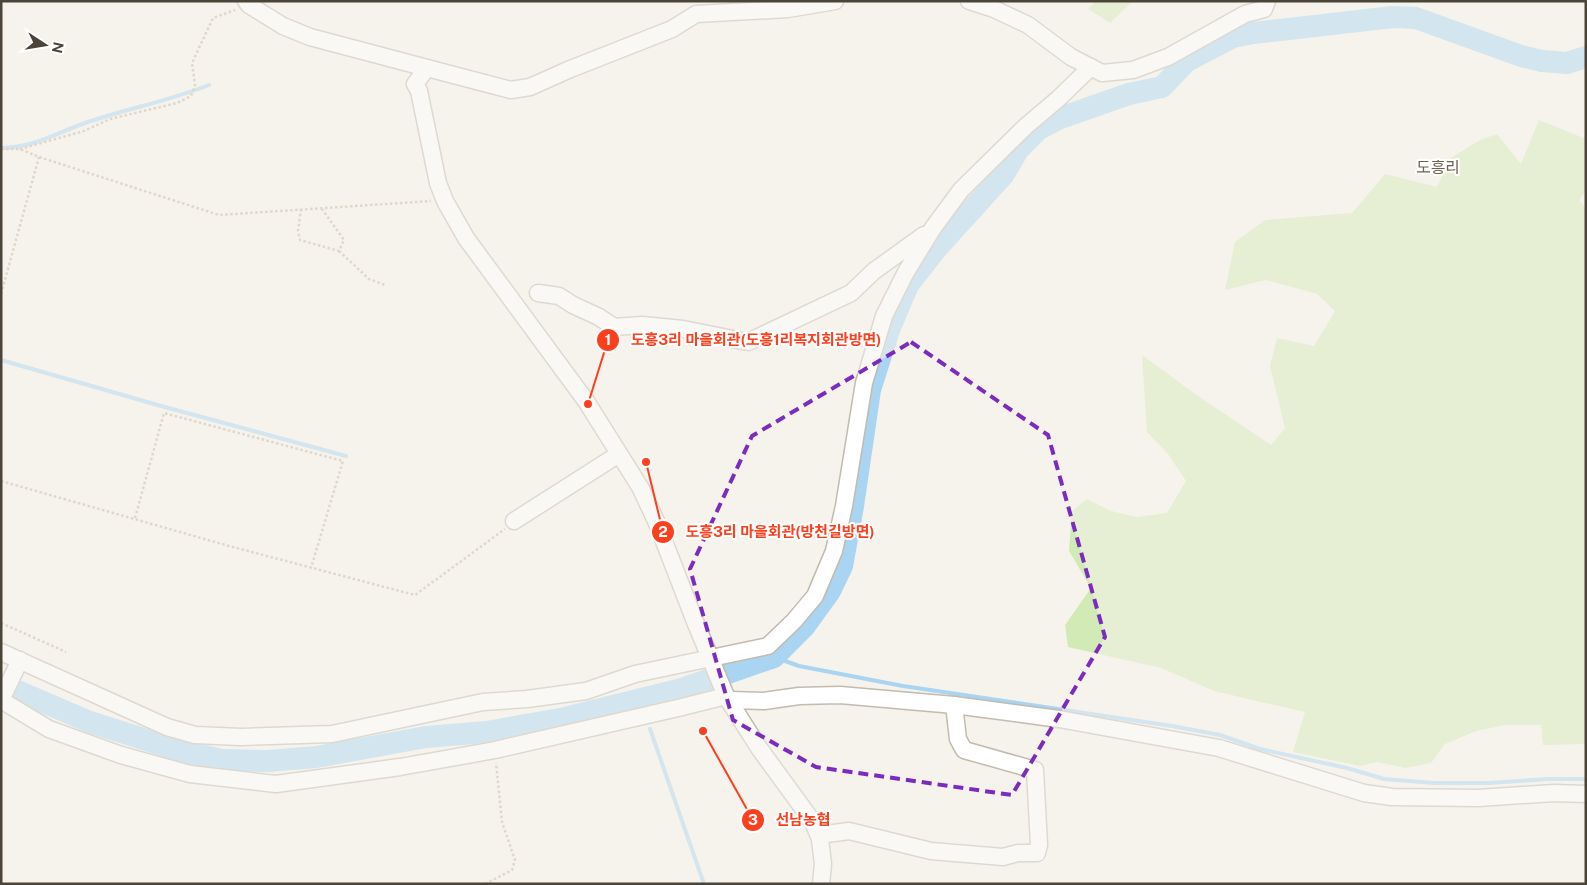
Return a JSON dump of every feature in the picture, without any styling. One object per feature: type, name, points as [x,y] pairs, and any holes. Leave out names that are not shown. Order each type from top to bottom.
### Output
[{"type":"street","points":[[248,3],[283,26],[310,37],[511,90],[530,87],[672,29],[696,14],[696,8],[788,9],[835,1]]},
{"type":"street","points":[[969,1],[994,9],[1028,25],[1071,57],[1102,73],[1133,70],[1168,57],[1245,14],[1264,9],[1268,1]]},
{"type":"street","points":[[1,652],[18,664],[166,727],[194,735],[241,737],[332,734],[483,702],[527,699],[586,691],[635,674],[712,662],[768,646],[794,621],[815,596],[834,551],[844,506],[864,383],[884,316],[906,272],[933,228],[961,190],[1025,127],[1091,67]]},
{"type":"street","points":[[427,68],[415,84],[419,90],[438,183],[445,200],[466,238],[586,401],[640,487],[657,523],[726,694],[745,728],[814,822],[819,835],[822,864],[821,884]]},
{"type":"street","points":[[538,293],[559,296],[614,327],[642,325],[683,329],[748,342],[851,293],[874,271],[933,228]]},
{"type":"street","points":[[514,522],[619,454]]},
{"type":"street","points":[[18,664],[3,697],[49,729],[121,755],[190,774],[276,784],[400,767],[495,750],[678,708],[726,694],[764,701],[799,696],[840,695],[954,705],[1059,719],[1219,748],[1364,793],[1392,797],[1478,798],[1554,793],[1586,794]]},
{"type":"street","points":[[819,835],[849,831],[931,851],[1003,858],[1018,853],[1037,853],[1039,845],[1035,770],[964,750],[958,739],[954,705]]},
{"type":"path","points":[[1,149],[20,149],[84,131],[110,119],[177,103],[191,96],[195,85],[192,63],[212,18],[248,3]]},
{"type":"path","points":[[20,149],[39,158],[219,215],[445,200]]},
{"type":"path","points":[[1,294],[39,158]]},
{"type":"path","points":[[301,209],[298,231],[300,240],[339,251],[369,279],[385,286]]},
{"type":"path","points":[[322,209],[344,240],[339,251]]},
{"type":"path","points":[[135,519],[164,413],[343,461],[311,568]]},
{"type":"path","points":[[1,481],[311,568],[415,595],[514,522]]},
{"type":"path","points":[[1,623],[66,652]]},
{"type":"path","points":[[484,884],[512,870],[515,860],[502,822],[495,750]]},
{"type":"highlighted area","points":[[911,342],[1048,435],[1105,637],[1012,795],[816,767],[733,720],[690,569],[752,436]]},
{"type":"green space","points":[[1096,1],[1133,1],[1110,23],[1088,9]]},
{"type":"green space","points":[[1539,120],[1586,139],[1586,191],[1579,200],[1586,208],[1586,744],[1543,745],[1541,725],[1506,725],[1476,731],[1445,744],[1431,763],[1405,768],[1377,762],[1360,766],[1293,752],[1305,712],[1214,691],[1161,668],[1068,647],[1065,625],[1091,588],[1069,551],[1072,511],[1087,499],[1111,511],[1137,517],[1167,513],[1186,481],[1168,454],[1147,432],[1142,355],[1198,396],[1271,445],[1285,428],[1270,366],[1277,338],[1314,346],[1335,311],[1317,294],[1266,280],[1225,290],[1235,242],[1265,220],[1352,213],[1385,174],[1437,187],[1451,158],[1480,140],[1497,134],[1521,164]]},
{"type":"waterway","points":[[1,684],[90,722],[181,751],[222,760],[268,761],[316,757],[426,737],[487,732],[565,718],[682,689],[774,657],[804,627],[830,591],[842,566],[870,390],[889,330],[908,285],[937,248],[1004,174],[1018,150],[1039,129],[1060,118],[1129,94],[1162,87],[1187,61],[1233,37],[1253,33],[1393,17],[1416,18],[1521,56],[1542,61],[1567,63],[1586,57]]},
{"type":"waterway","points":[[1,148],[34,143],[85,123],[179,96],[209,85]]},
{"type":"waterway","points":[[1,360],[346,456]]},
{"type":"waterway","points":[[774,657],[799,666],[903,686],[1172,726],[1220,735],[1260,749],[1347,768],[1384,779],[1434,783],[1586,779]]},
{"type":"waterway","points":[[650,729],[704,884]]},
{"type":"place","name":"도흥3리 마을회관(도흥1리복지회관방면)","points":[[588,404]]},
{"type":"place","name":"도흥3리 마을회관(방천길방면)","points":[[646,462]]},
{"type":"place","name":"선남농협","points":[[703,731]]},
{"type":"district","name":"도흥리","points":[[1438,167]]}]
